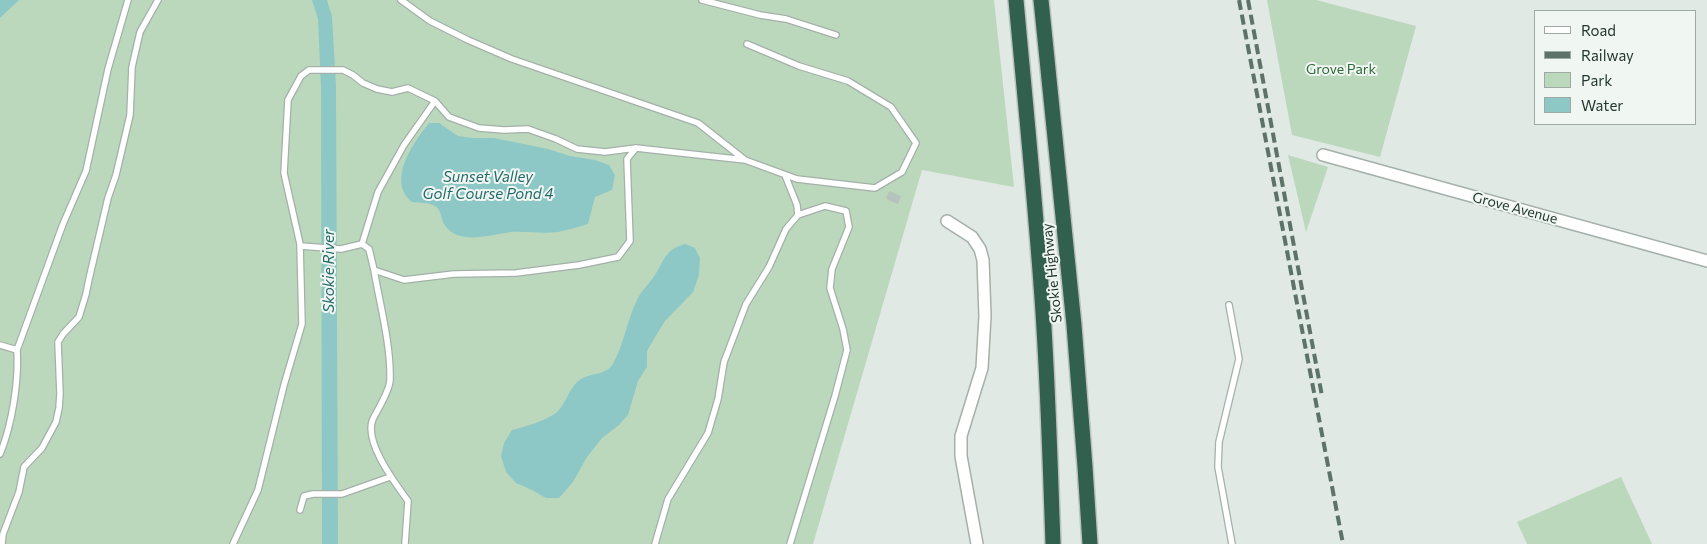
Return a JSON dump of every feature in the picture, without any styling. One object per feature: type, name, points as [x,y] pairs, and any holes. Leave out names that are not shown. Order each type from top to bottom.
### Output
[{"type":"highway","name":"Skokie Highway","points":[[1016,0],[1042,300],[1053,544]]},
{"type":"highway","name":"Skokie Highway","points":[[1041,0],[1075,335],[1090,544]]},
{"type":"street","name":"Grove Avenue","points":[[1323,155],[1707,261]]},
{"type":"street","points":[[947,221],[972,237],[980,249],[983,260],[985,316],[982,368],[961,436],[961,456],[978,544]]},
{"type":"lane","points":[[0,454],[12,409],[18,369],[17,350],[63,224],[86,171],[108,69],[128,0]]},
{"type":"lane","points":[[2,544],[3,534],[19,492],[24,468],[42,448],[56,422],[60,394],[58,342],[79,317],[86,294],[108,198],[116,175],[130,115],[132,67],[140,32],[158,0]]},
{"type":"lane","points":[[401,0],[430,21],[512,59],[698,123],[745,160]]},
{"type":"lane","points":[[702,0],[760,15],[786,19],[836,35]]},
{"type":"lane","points":[[233,544],[258,490],[284,385],[302,324],[300,246],[284,173],[288,100],[301,76],[314,69],[342,70],[353,75],[363,84],[377,89],[392,92],[408,88],[435,101],[449,117],[479,128],[528,129],[577,149],[605,152],[636,148],[745,160],[797,179],[875,188],[902,172],[916,144],[891,107],[848,81],[799,66],[747,44]]},
{"type":"lane","points":[[362,244],[378,192],[404,145],[435,101]]},
{"type":"lane","points":[[374,270],[404,280],[454,274],[516,274],[618,257],[630,240],[627,160],[636,148]]},
{"type":"lane","points":[[785,175],[797,205],[798,215]]},
{"type":"lane","points":[[655,544],[668,499],[708,433],[718,400],[724,362],[746,304],[769,267],[786,229],[798,215],[825,206],[846,211],[849,227],[832,269],[830,288],[843,329],[847,350],[790,544]]},
{"type":"lane","points":[[300,246],[341,249],[362,244],[369,249],[388,346],[390,382],[372,422],[373,443],[390,477],[408,501],[405,544]]},
{"type":"lane","points":[[1229,305],[1239,359],[1219,442],[1218,466],[1232,544]]},
{"type":"lane","points":[[0,345],[17,350]]},
{"type":"lane","points":[[300,510],[304,496],[313,494],[342,494],[390,477]]},
{"type":"green space","points":[[0,0],[994,0],[1014,187],[922,170],[813,544],[0,544]]},
{"type":"green space","name":"Grove Park","points":[[1267,0],[1316,0],[1416,26],[1380,157],[1292,135]]},
{"type":"green space","points":[[1288,155],[1328,167],[1306,232]]},
{"type":"green space","points":[[1621,477],[1652,544],[1527,544],[1517,522]]},
{"type":"water","points":[[0,0],[19,0],[0,18]]},
{"type":"water","name":"Skokie River","points":[[312,0],[327,0],[332,16],[336,86],[338,544],[322,544],[321,88],[318,19]]},
{"type":"water","name":"Sunset Valley Golf Course Pond 4","points":[[429,123],[439,123],[458,136],[494,138],[595,160],[609,165],[615,175],[612,190],[595,197],[588,224],[552,233],[511,232],[477,237],[457,235],[447,228],[440,212],[435,206],[412,202],[401,184],[405,162],[410,151]]},
{"type":"water","points":[[685,244],[695,248],[700,258],[699,275],[693,292],[665,321],[647,351],[647,367],[638,381],[628,415],[619,425],[602,438],[587,457],[573,482],[559,498],[546,498],[516,483],[506,472],[501,456],[504,443],[512,430],[536,423],[554,414],[561,407],[578,381],[610,368],[617,356],[639,297],[669,252]]},
{"type":"building","points":[[889,191],[901,196],[898,204],[886,199]]},
{"type":"railway","points":[[1239,0],[1343,544]]},
{"type":"railway","points":[[1248,0],[1322,396]]}]
